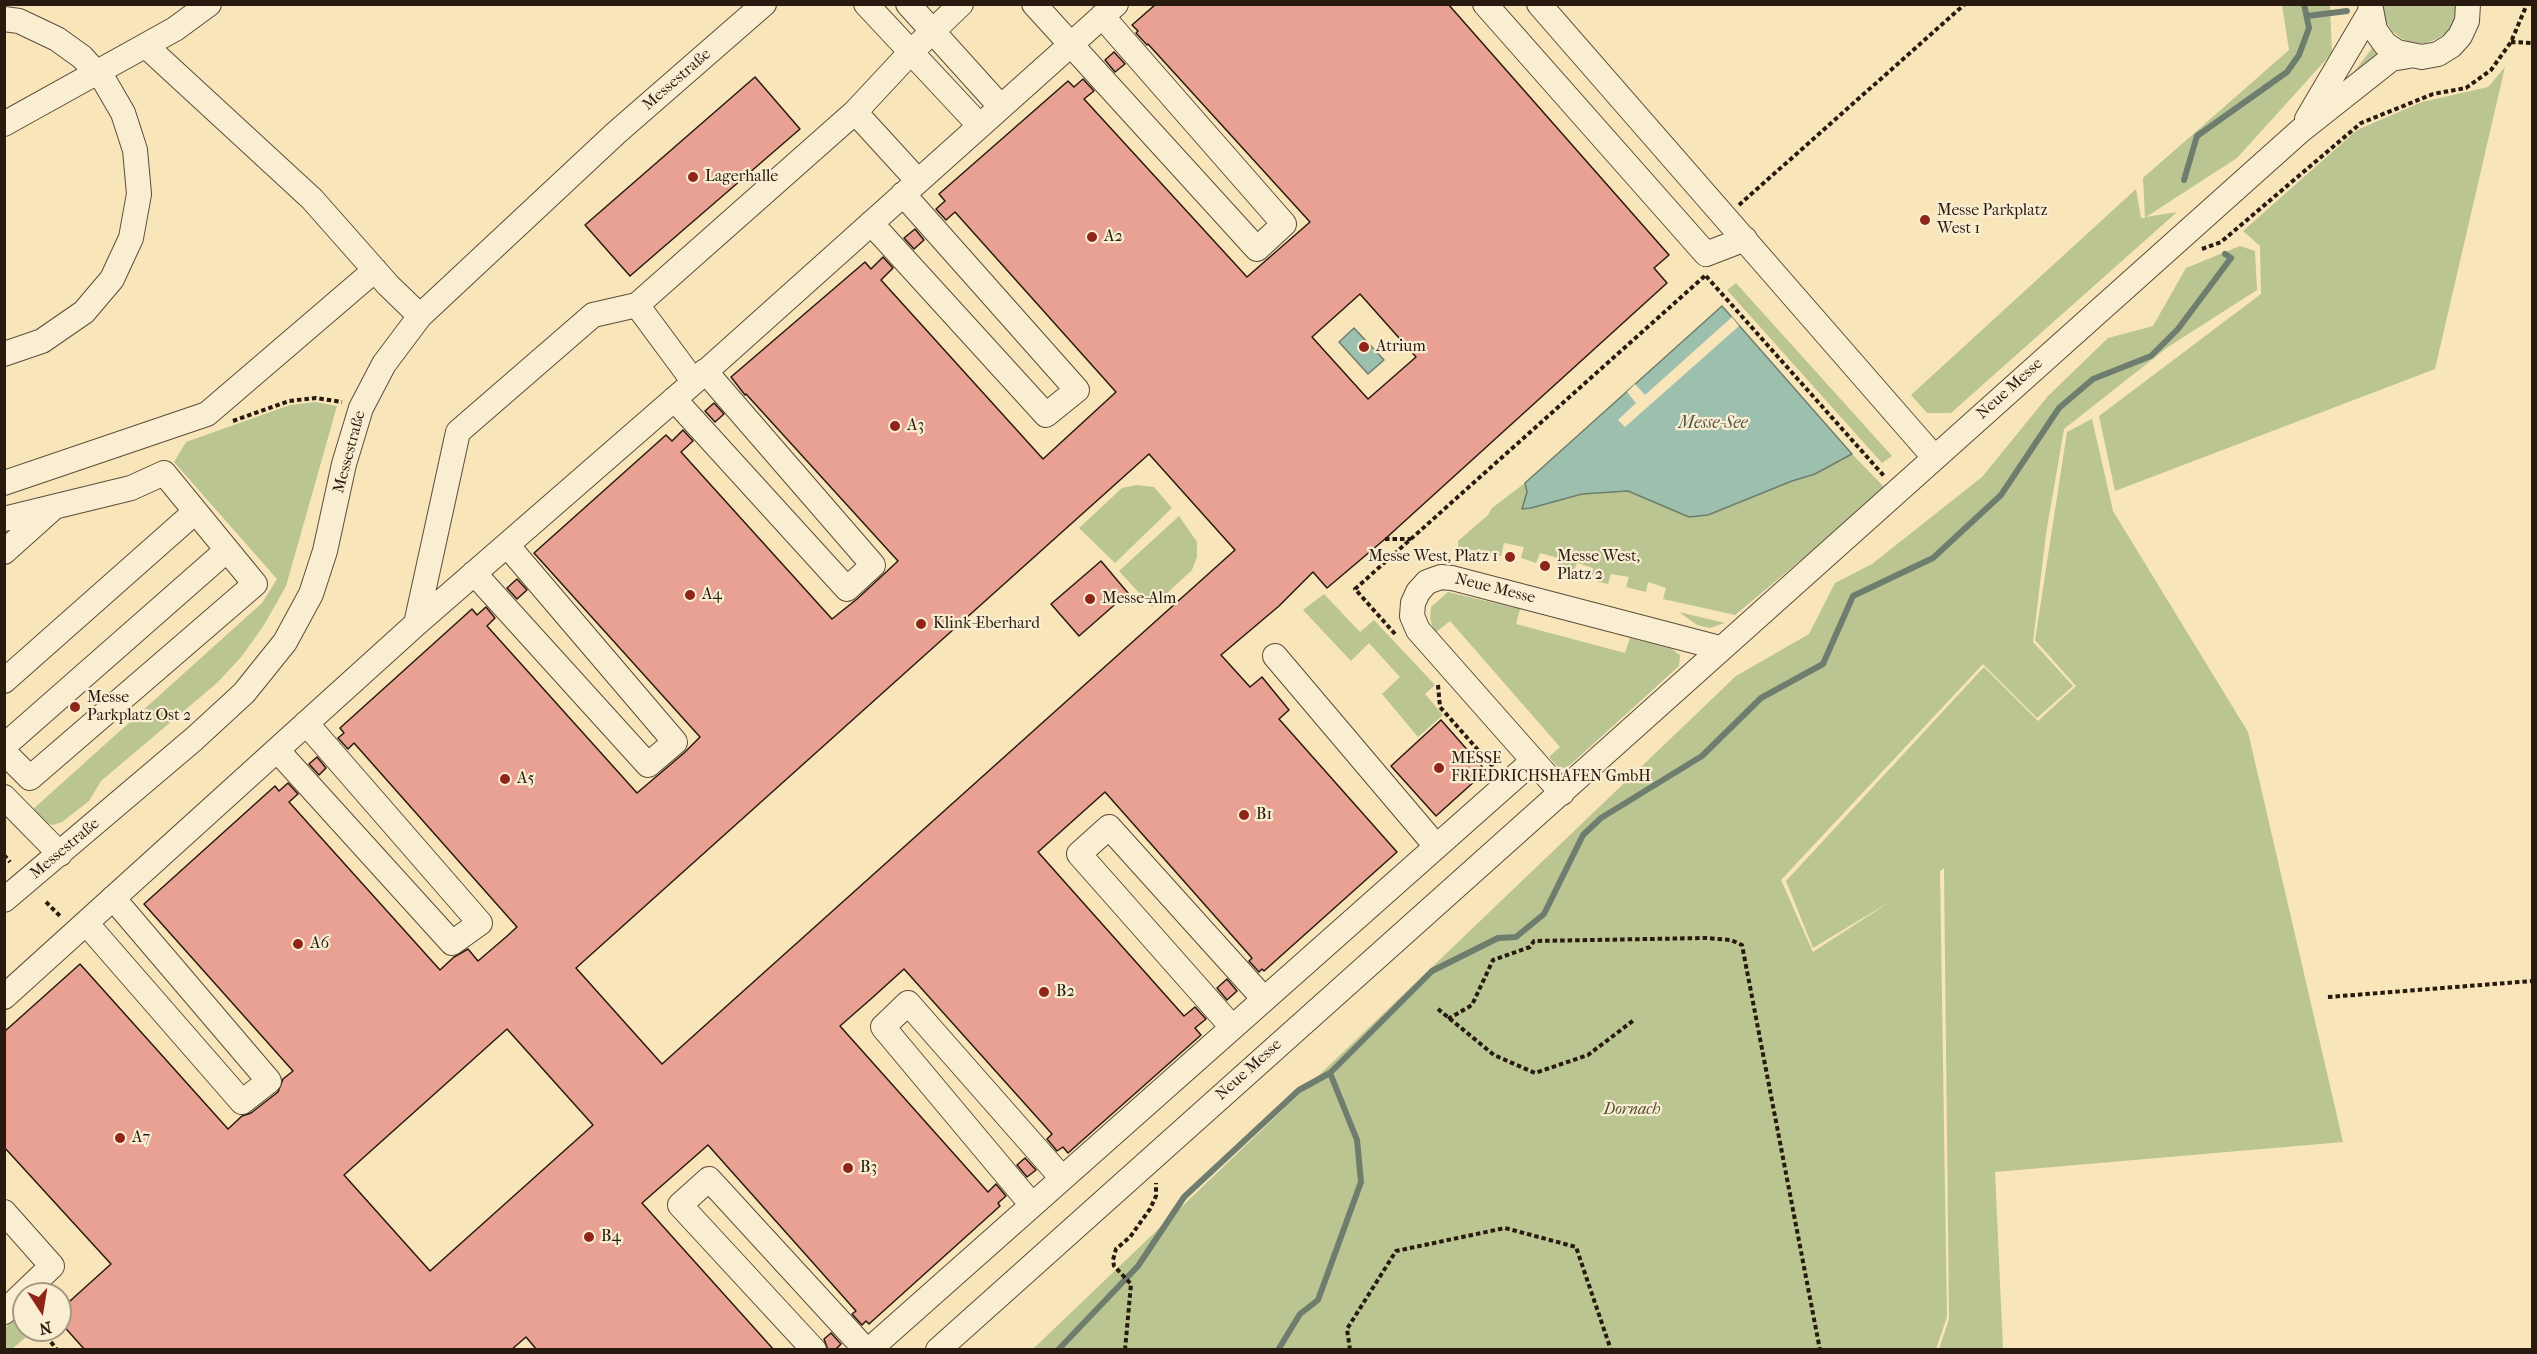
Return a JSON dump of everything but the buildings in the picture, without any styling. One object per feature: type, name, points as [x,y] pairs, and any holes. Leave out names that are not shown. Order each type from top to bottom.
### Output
[{"type":"street","points":[[4,124],[147,46],[209,4]]},
{"type":"street","name":"Messestraße","points":[[4,900],[194,739],[244,693],[285,642],[310,594],[325,551],[344,464],[361,408],[384,364],[420,316],[616,134],[764,4]]},
{"type":"street","points":[[866,4],[979,125]]},
{"type":"street","points":[[908,4],[1000,106]]},
{"type":"street","points":[[416,624],[458,432],[593,315],[637,305],[855,112],[910,53],[962,4]]},
{"type":"street","points":[[4,997],[416,624],[700,376],[1000,106],[1070,44],[1109,10],[1284,224],[1257,249],[1070,44],[1034,4]]},
{"type":"street","points":[[1485,4],[1706,254],[1745,239]]},
{"type":"street","points":[[1539,4],[1934,457]]},
{"type":"street","name":"Neue Messe","points":[[938,1350],[2300,131],[2391,59],[2438,54],[2451,46],[2460,36],[2467,21],[2468,4]]},
{"type":"street","points":[[2370,8],[2375,30],[2385,44],[2409,56]]},
{"type":"street","name":"Neue Messe","points":[[2300,131],[2370,8]]},
{"type":"street","points":[[4,19],[19,21],[57,39],[82,57],[98,74],[123,113],[135,150],[139,194],[131,238],[112,279],[84,312],[42,341],[4,354]]},
{"type":"street","points":[[147,46],[312,199],[375,270],[420,316]]},
{"type":"street","points":[[855,112],[910,187],[1077,390],[1046,415],[871,223]]},
{"type":"street","points":[[4,483],[207,414],[375,270]]},
{"type":"street","points":[[637,305],[873,565],[847,589],[674,399]]},
{"type":"street","points":[[4,519],[131,488],[164,473],[255,584],[30,778],[4,752]]},
{"type":"street","points":[[4,552],[56,506]]},
{"type":"street","points":[[4,681],[195,512]]},
{"type":"street","points":[[474,573],[648,765],[657,758],[675,742],[507,544]]},
{"type":"street","points":[[4,746],[227,550]]},
{"type":"street","name":"Neue Messe","points":[[1562,793],[1418,630],[1412,616],[1413,603],[1418,592],[1427,582],[1441,577],[1452,578],[1720,648]]},
{"type":"street","points":[[1275,656],[1436,846]]},
{"type":"street","points":[[277,750],[452,943],[480,923],[306,723]]},
{"type":"street","points":[[814,1350],[680,1205],[709,1179],[868,1350],[1533,761]]},
{"type":"street","points":[[4,797],[60,854]]},
{"type":"street","points":[[1232,1027],[1079,854],[1109,827],[1264,999]]},
{"type":"street","points":[[86,923],[242,1102],[256,1098],[269,1081],[114,898]]},
{"type":"street","points":[[1032,1205],[883,1027],[908,1003],[1062,1178]]},
{"type":"street","points":[[4,1212],[52,1266],[4,1312]]},
{"type":"path","points":[[1738,205],[1965,4]]},
{"type":"path","points":[[2361,123],[2433,94],[2466,88],[2491,70],[2511,42],[2527,4]]},
{"type":"path","points":[[2511,42],[2532,43]]},
{"type":"path","points":[[1400,640],[1355,589],[1714,268]]},
{"type":"path","points":[[1706,276],[1897,490]]},
{"type":"path","points":[[230,422],[289,401],[316,398],[342,402]]},
{"type":"path","points":[[1385,539],[1412,539]]},
{"type":"path","points":[[1437,682],[1440,707],[1508,783]]},
{"type":"path","points":[[4,855],[10,862]]},
{"type":"path","points":[[46,902],[60,916],[52,923]]},
{"type":"path","points":[[1448,1019],[1472,1005],[1493,960],[1530,947],[1534,941],[1706,938],[1731,940],[1742,945],[1820,1350]]},
{"type":"path","points":[[2328,997],[2532,981]]},
{"type":"path","points":[[1438,1009],[1494,1055],[1535,1073],[1588,1055],[1634,1020]]},
{"type":"path","points":[[1125,1350],[1131,1284],[1114,1266],[1113,1260],[1116,1249],[1130,1237],[1150,1209],[1156,1196],[1157,1174]]},
{"type":"path","points":[[1350,1350],[1347,1329],[1396,1251],[1505,1228],[1576,1247],[1611,1350]]},
{"type":"green space","points":[[2458,4],[2454,22],[2447,32],[2426,43],[2413,43],[2402,39],[2392,31],[2383,9],[2383,5]]},
{"type":"green space","points":[[2282,5],[2330,5],[2332,53],[2237,158],[2146,217],[2177,212],[1951,413],[1927,413],[1911,395],[2136,189],[2141,218],[2145,218],[2143,178],[2289,50]]},
{"type":"green space","points":[[2379,39],[2387,47],[2351,76]]},
{"type":"green space","points":[[2505,67],[2435,369],[2115,491],[2099,416],[2261,294],[2260,246],[2243,231],[2357,130],[2422,102],[2488,87]]},
{"type":"green space","name":"Dornach","points":[[2240,246],[2255,251],[2257,290],[2168,347],[2064,429],[2046,534],[2033,642],[2073,686],[2037,718],[1983,664],[1781,880],[1813,952],[1891,901],[1813,948],[1786,881],[1984,667],[2038,721],[2076,686],[2035,640],[2067,432],[2092,419],[2113,511],[2248,732],[2343,1142],[1995,1172],[2003,1349],[1939,1349],[1949,1319],[1944,868],[1940,871],[1947,1317],[1936,1349],[1033,1349],[1736,676],[1809,634],[1835,583],[1872,564],[1982,477],[2048,396],[2108,338],[2153,326],[2186,268]]},
{"type":"green space","points":[[1736,283],[1892,456],[1882,463],[1727,290]]},
{"type":"green space","points":[[315,402],[337,406],[286,586],[264,625],[242,656],[217,683],[101,781],[89,801],[62,822],[53,825],[42,822],[31,811],[262,603],[277,579],[174,462],[186,442],[290,405]]},
{"type":"green space","points":[[1852,454],[1886,489],[1735,615],[1663,599],[1666,588],[1648,582],[1646,592],[1626,587],[1629,577],[1611,574],[1608,584],[1590,580],[1593,568],[1577,563],[1573,573],[1557,569],[1558,558],[1540,553],[1536,563],[1521,558],[1524,547],[1504,543],[1501,556],[1458,547],[1458,541],[1488,515],[1492,508],[1525,483],[1527,492],[1522,509],[1582,494],[1628,491],[1689,517],[1708,515],[1815,474]]},
{"type":"green space","points":[[1137,485],[1154,487],[1172,508],[1115,563],[1079,528],[1122,488]]},
{"type":"green space","points":[[1179,516],[1197,542],[1197,557],[1192,570],[1152,607],[1119,571]]},
{"type":"green space","points":[[1448,592],[1520,609],[1516,624],[1625,653],[1630,638],[1672,649],[1680,655],[1679,666],[1570,765],[1564,768],[1558,767],[1549,757],[1560,747],[1450,621],[1435,633],[1430,619],[1431,607]]},
{"type":"green space","points":[[1324,594],[1360,632],[1374,620],[1435,685],[1425,694],[1443,715],[1418,737],[1382,694],[1400,677],[1369,643],[1351,661],[1303,610]]},
{"type":"green space","points":[[1679,612],[1725,623],[1710,628],[1697,625]]},
{"type":"green space","points":[[12,1322],[12,1342],[20,1342],[12,1349],[5,1349],[5,1328]]},
{"type":"water","name":"Messe-See","points":[[1722,306],[1852,454],[1815,474],[1708,515],[1689,517],[1628,491],[1582,494],[1522,509],[1527,492],[1525,483]]},
{"type":"water","points":[[1354,328],[1384,360],[1368,374],[1339,342]]},
{"type":"pier","points":[[1732,317],[1739,326],[1625,427],[1618,420],[1636,403],[1627,392],[1635,384],[1645,395]]},
{"type":"waterway","points":[[2184,180],[2197,136],[2287,72],[2299,55],[2309,28],[2304,4]]},
{"type":"waterway","points":[[2307,16],[2347,11]]},
{"type":"waterway","points":[[1058,1350],[1138,1266],[1184,1197],[1299,1090],[1330,1073],[1432,971],[1498,938],[1516,937],[1544,914],[1583,835],[1601,818],[1702,756],[1761,698],[1823,664],[1853,596],[1933,558],[2001,495],[2059,408],[2093,379],[2151,356],[2178,329],[2231,258],[2225,254]]},
{"type":"waterway","points":[[1278,1350],[1300,1314],[1318,1300],[1361,1182],[1357,1140],[1330,1073]]},
{"type":"place","name":"Lagerhalle","points":[[693,177]]},
{"type":"place","name":"Messe Parkplatz West 1","points":[[1925,220]]},
{"type":"place","name":"A2","points":[[1092,237]]},
{"type":"place","name":"Atrium","points":[[1364,347]]},
{"type":"place","name":"A3","points":[[895,426]]},
{"type":"place","name":"Messe West, Platz 1","points":[[1510,557]]},
{"type":"place","name":"Messe West, Platz 2","points":[[1545,566]]},
{"type":"place","name":"A4","points":[[690,595]]},
{"type":"place","name":"Messe-Alm","points":[[1090,599]]},
{"type":"place","name":"Klink-Eberhard","points":[[921,624]]},
{"type":"place","name":"Messe Parkplatz Ost 2","points":[[75,707]]},
{"type":"place","name":"MESSE FRIEDRICHSHAFEN GmbH","points":[[1439,768]]},
{"type":"place","name":"A5","points":[[505,779]]},
{"type":"place","name":"B1","points":[[1244,815]]},
{"type":"place","name":"A6","points":[[298,944]]},
{"type":"place","name":"B2","points":[[1044,992]]},
{"type":"place","name":"A7","points":[[120,1138]]},
{"type":"place","name":"B3","points":[[848,1168]]},
{"type":"place","name":"B4","points":[[589,1237]]}]
